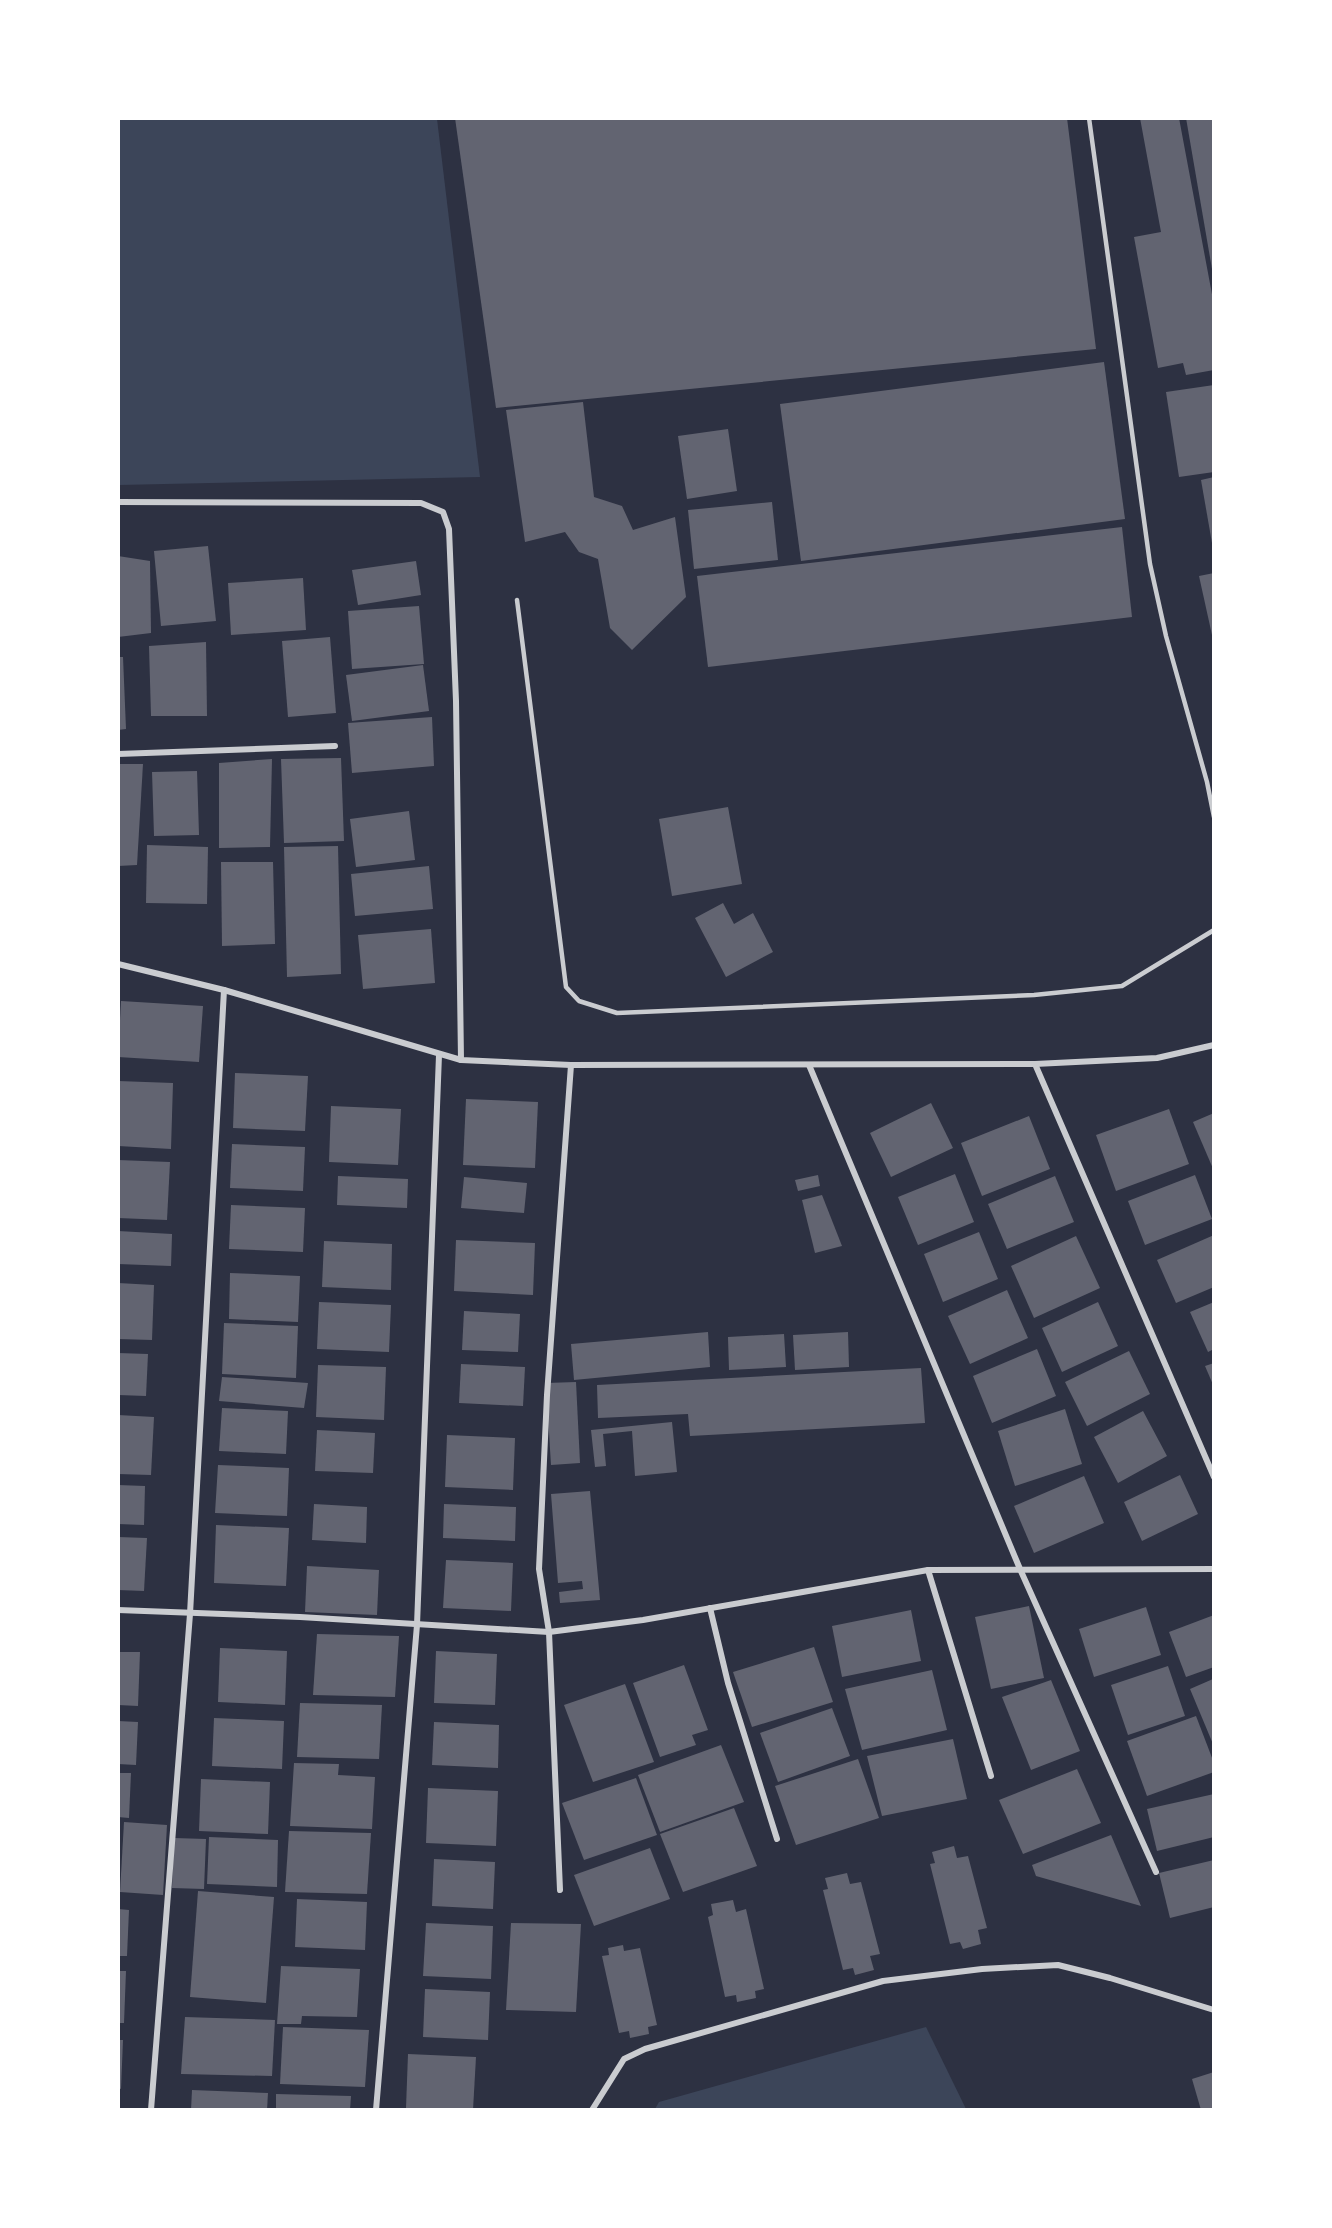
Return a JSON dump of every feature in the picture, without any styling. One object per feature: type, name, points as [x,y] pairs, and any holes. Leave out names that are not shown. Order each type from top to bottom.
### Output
[{"type":"street","points":[[118,502],[421,503],[443,513],[449,529],[456,701],[461,1060]]},
{"type":"street","points":[[118,754],[335,746]]},
{"type":"street","points":[[118,964],[224,990],[461,1060],[571,1065],[1035,1064],[1157,1059],[1214,1046]]},
{"type":"street","points":[[151,2109],[190,1614],[224,990]]},
{"type":"street","points":[[376,2109],[417,1625],[439,1055]]},
{"type":"street","points":[[1035,1064],[1214,1477]]},
{"type":"street","points":[[560,1890],[549,1632],[539,1569],[547,1395],[571,1065]]},
{"type":"street","points":[[809,1065],[1020,1569],[1156,1872]]},
{"type":"street","points":[[118,1610],[300,1617],[549,1632],[643,1620],[928,1570],[1214,1569]]},
{"type":"street","points":[[928,1570],[991,1776]]},
{"type":"street","points":[[710,1608],[728,1683],[777,1839]]},
{"type":"street","points":[[592,2109],[624,2059],[645,2049],[883,1981],[982,1969],[1058,1965],[1110,1978],[1214,2010]]},
{"type":"lane","points":[[1089,118],[1150,564],[1166,636],[1207,782],[1214,817]]},
{"type":"lane","points":[[518,600],[566,987],[579,1001],[617,1013],[1034,995],[1122,986],[1214,930]]},
{"type":"shaded area","points":[[118,119],[437,119],[480,477],[119,485]]},
{"type":"shaded area","points":[[926,2027],[966,2109],[655,2109],[659,2102]]},
{"type":"building","points":[[455,118],[1067,118],[1096,349],[496,408]]},
{"type":"building","points":[[1140,118],[1179,118],[1214,305],[1214,370],[1186,375],[1183,363],[1158,368],[1134,237],[1161,232]]},
{"type":"building","points":[[1186,118],[1214,118],[1214,269],[1212,269]]},
{"type":"building","points":[[1104,362],[1125,519],[801,561],[780,404]]},
{"type":"building","points":[[1214,385],[1214,472],[1179,477],[1166,392]]},
{"type":"building","points":[[583,402],[594,497],[622,506],[633,530],[675,517],[686,597],[632,650],[610,628],[598,559],[579,552],[565,532],[525,542],[506,410]]},
{"type":"building","points":[[728,429],[737,491],[687,499],[678,436]]},
{"type":"building","points":[[1214,477],[1214,543],[1212,543],[1201,480]]},
{"type":"building","points":[[772,502],[778,560],[694,569],[688,510]]},
{"type":"building","points":[[1122,527],[1132,617],[708,667],[697,576]]},
{"type":"building","points":[[208,546],[216,621],[161,626],[154,551]]},
{"type":"building","points":[[118,556],[150,561],[151,633],[118,637]]},
{"type":"building","points":[[416,561],[421,595],[358,605],[352,570]]},
{"type":"building","points":[[1214,573],[1214,634],[1212,635],[1199,576]]},
{"type":"building","points":[[303,578],[306,630],[231,635],[228,583]]},
{"type":"building","points":[[419,606],[424,664],[352,669],[348,611]]},
{"type":"building","points":[[330,637],[336,713],[288,717],[282,641]]},
{"type":"building","points":[[206,642],[207,716],[151,716],[149,646]]},
{"type":"building","points":[[118,657],[123,657],[126,729],[118,730]]},
{"type":"building","points":[[423,665],[429,711],[352,721],[346,675]]},
{"type":"building","points":[[432,717],[434,766],[352,773],[348,723]]},
{"type":"building","points":[[341,758],[344,841],[284,843],[281,759]]},
{"type":"building","points":[[272,759],[270,847],[219,848],[219,763]]},
{"type":"building","points":[[118,764],[143,764],[137,865],[118,866]]},
{"type":"building","points":[[197,771],[199,835],[154,836],[152,772]]},
{"type":"building","points":[[728,807],[742,884],[672,896],[659,819]]},
{"type":"building","points":[[409,811],[415,860],[356,867],[350,819]]},
{"type":"building","points":[[147,845],[208,847],[207,904],[146,903]]},
{"type":"building","points":[[338,846],[341,974],[287,977],[284,847]]},
{"type":"building","points":[[221,862],[273,862],[275,944],[222,946]]},
{"type":"building","points":[[429,866],[433,909],[355,916],[351,874]]},
{"type":"building","points":[[723,903],[734,924],[753,913],[773,952],[726,977],[695,918]]},
{"type":"building","points":[[431,929],[435,983],[363,989],[358,935]]},
{"type":"building","points":[[121,1001],[203,1006],[199,1062],[118,1057]]},
{"type":"building","points":[[235,1073],[308,1076],[305,1131],[233,1128]]},
{"type":"building","points":[[118,1081],[173,1083],[171,1149],[118,1146]]},
{"type":"building","points":[[466,1099],[538,1102],[535,1168],[463,1165]]},
{"type":"building","points":[[931,1103],[953,1148],[891,1177],[870,1133]]},
{"type":"building","points":[[331,1106],[401,1109],[398,1165],[329,1162]]},
{"type":"building","points":[[1169,1109],[1189,1164],[1116,1191],[1096,1135]]},
{"type":"building","points":[[1214,1113],[1214,1171],[1193,1122]]},
{"type":"building","points":[[1029,1116],[1050,1169],[982,1196],[961,1143]]},
{"type":"building","points":[[232,1144],[305,1147],[303,1191],[230,1188]]},
{"type":"building","points":[[118,1160],[170,1162],[167,1220],[118,1218]]},
{"type":"building","points":[[955,1174],[974,1222],[918,1245],[898,1197]]},
{"type":"building","points":[[818,1175],[820,1186],[798,1191],[795,1180]]},
{"type":"building","points":[[1195,1175],[1212,1219],[1145,1245],[1128,1201]]},
{"type":"building","points":[[338,1176],[408,1179],[407,1208],[337,1205]]},
{"type":"building","points":[[1055,1176],[1074,1222],[1007,1249],[988,1204]]},
{"type":"building","points":[[464,1177],[527,1183],[524,1213],[461,1208]]},
{"type":"building","points":[[822,1195],[842,1246],[815,1253],[802,1200]]},
{"type":"building","points":[[231,1205],[305,1208],[303,1252],[229,1249]]},
{"type":"building","points":[[118,1231],[172,1234],[171,1266],[118,1264]]},
{"type":"building","points":[[979,1232],[998,1279],[943,1302],[924,1254]]},
{"type":"building","points":[[1214,1235],[1214,1287],[1176,1303],[1157,1260]]},
{"type":"building","points":[[1076,1236],[1100,1288],[1034,1318],[1011,1266]]},
{"type":"building","points":[[456,1240],[535,1243],[533,1295],[454,1291]]},
{"type":"building","points":[[324,1241],[392,1244],[391,1290],[322,1287]]},
{"type":"building","points":[[230,1273],[300,1276],[298,1322],[229,1319]]},
{"type":"building","points":[[118,1283],[154,1285],[152,1340],[118,1339]]},
{"type":"building","points":[[1007,1290],[1028,1338],[970,1364],[948,1316]]},
{"type":"building","points":[[319,1302],[391,1305],[389,1352],[317,1349]]},
{"type":"building","points":[[1098,1302],[1118,1346],[1062,1372],[1042,1328]]},
{"type":"building","points":[[1214,1302],[1214,1349],[1208,1352],[1190,1312]]},
{"type":"building","points":[[464,1311],[520,1314],[518,1352],[462,1350]]},
{"type":"building","points":[[224,1323],[298,1326],[296,1378],[222,1374]]},
{"type":"building","points":[[708,1332],[710,1367],[574,1380],[571,1344]]},
{"type":"building","points":[[848,1332],[849,1367],[795,1370],[793,1335]]},
{"type":"building","points":[[784,1334],[786,1367],[729,1370],[728,1337]]},
{"type":"building","points":[[1037,1349],[1056,1396],[992,1423],[973,1376]]},
{"type":"building","points":[[1129,1351],[1150,1394],[1087,1426],[1065,1382]]},
{"type":"building","points":[[118,1353],[148,1354],[146,1396],[118,1395]]},
{"type":"building","points":[[1214,1363],[1214,1387],[1205,1366]]},
{"type":"building","points":[[461,1364],[525,1367],[523,1406],[459,1403]]},
{"type":"building","points":[[318,1365],[386,1367],[384,1420],[316,1417]]},
{"type":"building","points":[[921,1368],[925,1423],[690,1436],[688,1414],[598,1418],[597,1385]]},
{"type":"building","points":[[222,1377],[308,1383],[304,1408],[219,1401]]},
{"type":"building","points":[[576,1382],[580,1463],[551,1465],[546,1383]]},
{"type":"building","points":[[222,1408],[288,1411],[286,1454],[219,1451]]},
{"type":"building","points":[[1065,1409],[1082,1464],[1015,1486],[998,1431]]},
{"type":"building","points":[[1143,1411],[1167,1456],[1118,1483],[1094,1437]]},
{"type":"building","points":[[118,1415],[154,1417],[151,1475],[118,1474]]},
{"type":"building","points":[[672,1422],[677,1472],[635,1476],[632,1431],[603,1434],[606,1466],[595,1467],[591,1430]]},
{"type":"building","points":[[317,1430],[375,1433],[373,1473],[315,1471]]},
{"type":"building","points":[[447,1435],[515,1438],[513,1490],[445,1487]]},
{"type":"building","points":[[218,1465],[289,1468],[287,1516],[215,1513]]},
{"type":"building","points":[[1180,1475],[1198,1514],[1142,1541],[1124,1502]]},
{"type":"building","points":[[1084,1476],[1104,1523],[1034,1553],[1014,1506]]},
{"type":"building","points":[[118,1485],[145,1486],[144,1525],[118,1524]]},
{"type":"building","points":[[590,1491],[600,1600],[560,1603],[559,1592],[583,1589],[582,1581],[558,1583],[551,1494]]},
{"type":"building","points":[[314,1504],[367,1507],[366,1543],[312,1540]]},
{"type":"building","points":[[444,1504],[516,1507],[515,1541],[443,1538]]},
{"type":"building","points":[[216,1525],[289,1528],[286,1586],[214,1583]]},
{"type":"building","points":[[118,1537],[147,1538],[144,1591],[118,1590]]},
{"type":"building","points":[[446,1560],[513,1563],[511,1611],[443,1608]]},
{"type":"building","points":[[307,1566],[379,1570],[377,1615],[305,1612]]},
{"type":"building","points":[[1029,1606],[1044,1678],[991,1689],[975,1617]]},
{"type":"building","points":[[1146,1607],[1161,1655],[1094,1677],[1079,1629]]},
{"type":"building","points":[[911,1610],[921,1661],[842,1677],[832,1626]]},
{"type":"building","points":[[1214,1615],[1214,1667],[1186,1677],[1169,1632]]},
{"type":"building","points":[[317,1634],[399,1636],[395,1697],[313,1695]]},
{"type":"building","points":[[814,1647],[833,1702],[752,1727],[733,1672]]},
{"type":"building","points":[[220,1648],[287,1651],[285,1705],[218,1702]]},
{"type":"building","points":[[436,1651],[497,1654],[495,1705],[434,1703]]},
{"type":"building","points":[[118,1652],[140,1652],[138,1706],[118,1705]]},
{"type":"building","points":[[684,1665],[708,1730],[692,1735],[696,1745],[660,1757],[633,1683]]},
{"type":"building","points":[[1168,1666],[1185,1716],[1128,1735],[1111,1685]]},
{"type":"building","points":[[932,1670],[947,1730],[862,1750],[845,1689]]},
{"type":"building","points":[[1213,1679],[1213,1744],[1190,1689]]},
{"type":"building","points":[[1051,1680],[1080,1751],[1031,1770],[1002,1697]]},
{"type":"building","points":[[625,1684],[654,1762],[593,1782],[564,1705]]},
{"type":"building","points":[[300,1703],[382,1705],[379,1759],[297,1757]]},
{"type":"building","points":[[832,1708],[850,1756],[778,1782],[760,1733]]},
{"type":"building","points":[[1196,1716],[1214,1763],[1214,1772],[1147,1796],[1127,1741]]},
{"type":"building","points":[[214,1718],[284,1721],[282,1769],[212,1766]]},
{"type":"building","points":[[118,1721],[138,1722],[136,1765],[118,1764]]},
{"type":"building","points":[[434,1722],[499,1725],[498,1768],[432,1765]]},
{"type":"building","points":[[953,1739],[967,1799],[882,1816],[867,1756]]},
{"type":"building","points":[[721,1745],[744,1802],[660,1832],[638,1775]]},
{"type":"building","points":[[858,1759],[879,1818],[796,1845],[775,1786]]},
{"type":"building","points":[[294,1763],[339,1764],[338,1775],[375,1777],[372,1829],[290,1826]]},
{"type":"building","points":[[1077,1769],[1101,1823],[1023,1854],[999,1800]]},
{"type":"building","points":[[118,1773],[131,1773],[129,1818],[118,1817]]},
{"type":"building","points":[[636,1778],[657,1835],[584,1860],[562,1803]]},
{"type":"building","points":[[201,1779],[270,1782],[268,1834],[199,1831]]},
{"type":"building","points":[[428,1788],[498,1791],[496,1846],[426,1843]]},
{"type":"building","points":[[1214,1794],[1214,1837],[1157,1851],[1147,1809]]},
{"type":"building","points":[[734,1808],[757,1866],[683,1892],[660,1834]]},
{"type":"building","points":[[124,1822],[167,1825],[163,1895],[120,1892]]},
{"type":"building","points":[[289,1831],[371,1833],[367,1894],[285,1892]]},
{"type":"building","points":[[1111,1835],[1141,1906],[1036,1876],[1032,1865]]},
{"type":"building","points":[[209,1837],[278,1840],[277,1887],[207,1884]]},
{"type":"building","points":[[174,1838],[206,1839],[204,1889],[172,1888]]},
{"type":"building","points":[[954,1846],[957,1858],[968,1856],[987,1928],[978,1930],[981,1944],[963,1949],[960,1942],[950,1944],[930,1864],[935,1863],[932,1852]]},
{"type":"building","points":[[650,1848],[670,1899],[594,1926],[574,1875]]},
{"type":"building","points":[[434,1859],[495,1862],[493,1909],[432,1906]]},
{"type":"building","points":[[1214,1860],[1214,1907],[1170,1918],[1159,1873]]},
{"type":"building","points":[[847,1873],[850,1884],[861,1882],[880,1954],[870,1956],[874,1970],[855,1975],[853,1968],[843,1970],[823,1890],[828,1889],[825,1878]]},
{"type":"building","points":[[198,1891],[274,1897],[266,2003],[190,1997]]},
{"type":"building","points":[[297,1899],[367,1902],[365,1950],[295,1947]]},
{"type":"building","points":[[733,1900],[736,1912],[746,1909],[764,1989],[755,1991],[756,1998],[737,2002],[736,1995],[725,1997],[708,1917],[713,1915],[711,1904]]},
{"type":"building","points":[[118,1909],[129,1910],[127,1956],[118,1956]]},
{"type":"building","points":[[426,1923],[493,1926],[491,1979],[423,1976]]},
{"type":"building","points":[[511,1923],[581,1924],[576,2012],[506,2010]]},
{"type":"building","points":[[623,1945],[624,1951],[640,1948],[657,2025],[648,2027],[649,2034],[630,2038],[629,2031],[619,2033],[602,1956],[609,1955],[608,1948]]},
{"type":"building","points":[[281,1966],[360,1969],[357,2017],[302,2016],[301,2024],[277,2024]]},
{"type":"building","points":[[118,1971],[126,1971],[124,2023],[118,2023]]},
{"type":"building","points":[[425,1989],[490,1992],[488,2040],[423,2037]]},
{"type":"building","points":[[185,2017],[275,2020],[272,2076],[181,2074]]},
{"type":"building","points":[[283,2027],[369,2030],[365,2087],[280,2084]]},
{"type":"building","points":[[118,2040],[123,2040],[121,2089],[118,2088]]},
{"type":"building","points":[[408,2054],[476,2057],[473,2110],[406,2108]]},
{"type":"building","points":[[1214,2072],[1214,2110],[1201,2110],[1192,2079]]},
{"type":"building","points":[[192,2090],[268,2093],[267,2110],[191,2110]]},
{"type":"building","points":[[276,2094],[351,2096],[350,2110],[276,2110]]}]
